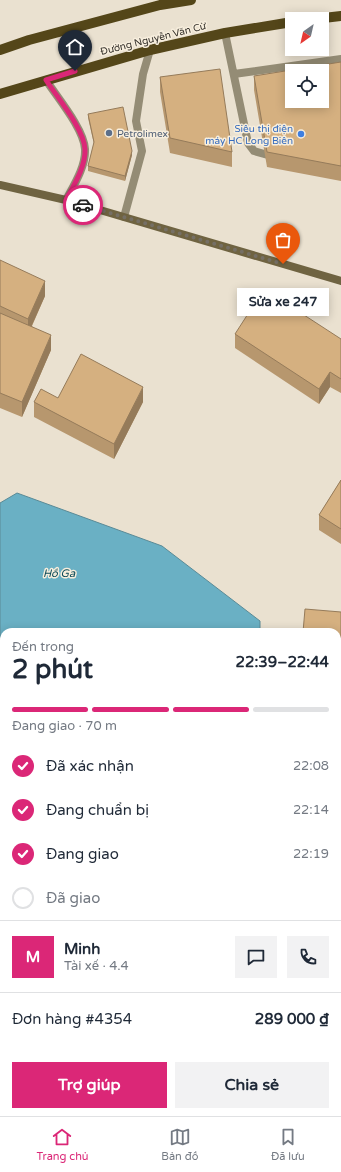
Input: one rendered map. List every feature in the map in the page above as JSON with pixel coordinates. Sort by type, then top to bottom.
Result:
[{"type":"main road","points":[[0,50],[29,40],[160,2],[191,0]]},
{"type":"main road","points":[[329,17],[341,16]]},
{"type":"main road","name":"Đường Nguyễn Văn Cừ","points":[[0,94],[150,50],[225,32],[285,23]]},
{"type":"main road","points":[[0,185],[66,200],[341,281]]},
{"type":"lane","points":[[225,32],[248,143],[254,151],[282,158]]},
{"type":"lane","points":[[124,218],[142,150],[136,122],[143,74],[150,50]]},
{"type":"lane","points":[[234,74],[341,58]]},
{"type":"lane","points":[[46,80],[76,124],[84,141],[85,150],[80,173],[66,200]]},
{"type":"water","name":"Hồ Ga","points":[[17,493],[162,546],[260,621],[260,628],[0,628],[0,503]]},
{"type":"building","name":"Siêu thị điện máy HC Long Biên","points":[[341,62],[341,166],[267,152],[254,76],[285,71],[285,108],[329,108],[329,64]]},
{"type":"building","points":[[220,69],[232,152],[170,138],[160,77]]},
{"type":"building","name":"Petrolimex","points":[[123,107],[132,151],[125,176],[88,166],[94,142],[88,114]]},
{"type":"building","points":[[0,260],[45,281],[28,319],[0,306]]},
{"type":"building","points":[[264,289],[341,339],[341,379],[330,372],[319,389],[235,334]]},
{"type":"building","points":[[0,313],[51,335],[22,402],[0,393]]},
{"type":"building","points":[[81,354],[143,387],[114,444],[34,402],[41,389],[58,398]]},
{"type":"building","points":[[341,480],[341,529],[319,515]]},
{"type":"building","points":[[305,609],[341,612],[341,628],[303,628]]},
{"type":"way so far","points":[[83,205],[283,264]]},
{"type":"place","name":"Petrolimex","points":[[109,133]]},
{"type":"place","name":"Siêu thị điện máy HC Long Biên","points":[[301,134]]},
{"type":"place","name":"Sửa xe 247","points":[[283,264]]},
{"type":"route","points":[[75,71],[46,80],[76,124],[84,141],[85,150],[80,173],[66,200],[83,205]]}]
